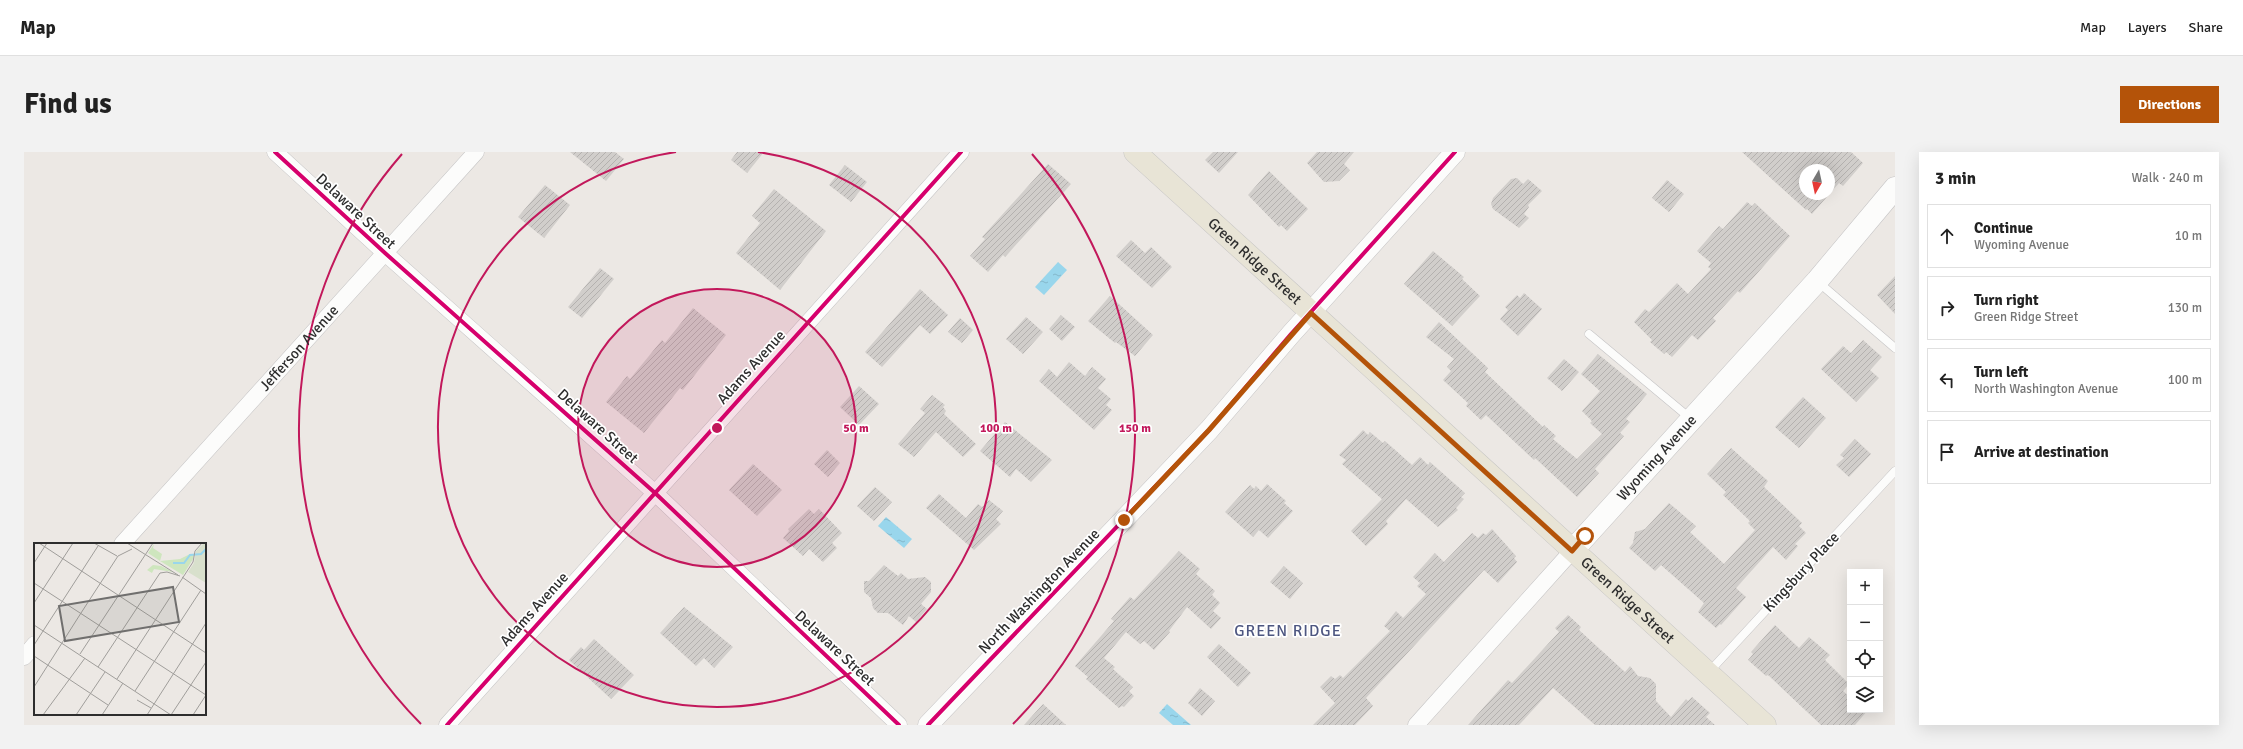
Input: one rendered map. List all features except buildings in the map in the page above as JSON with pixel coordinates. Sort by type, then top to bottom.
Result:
[{"type":"main road","name":"Green Ridge Street","points":[[1135,152],[1572,551],[1766,725]]},
{"type":"main road","name":"Wyoming Avenue","points":[[1572,551],[1817,281],[1895,188]]},
{"type":"street","name":"Delaware Street","points":[[275,152],[384,253],[654,492],[899,725]]},
{"type":"street","name":"Jefferson Avenue","points":[[123,543],[476,152]]},
{"type":"street","name":"Adams Avenue","points":[[447,725],[654,492],[961,152]]},
{"type":"street","name":"North Washington Avenue","points":[[928,725],[1209,430],[1455,152]]},
{"type":"street","name":"Wyoming Avenue","points":[[1416,725],[1572,551]]},
{"type":"street","points":[[24,657],[34,645]]},
{"type":"lane","points":[[1817,281],[1895,348]]},
{"type":"lane","points":[[1589,334],[1691,420]]},
{"type":"lane","name":"Kingsbury Place","points":[[1708,673],[1895,471]]},
{"type":"water","points":[[1058,262],[1067,270],[1044,295],[1035,287]]},
{"type":"water","points":[[886,517],[912,539],[904,548],[878,526]]},
{"type":"water","points":[[1167,704],[1191,725],[1173,725],[1159,713]]},
{"type":"cycle path","points":[[275,152],[385,253],[654,492],[899,725]]},
{"type":"cycle path","points":[[447,725],[961,152]]},
{"type":"cycle path","points":[[928,725],[1209,430],[1291,334],[1455,152]]},
{"type":"district","name":"GREEN RIDGE","points":[[1288,631]]},
{"type":"route","points":[[1124,520],[1209,430],[1291,334],[1311,313],[1572,551],[1585,536]]}]
